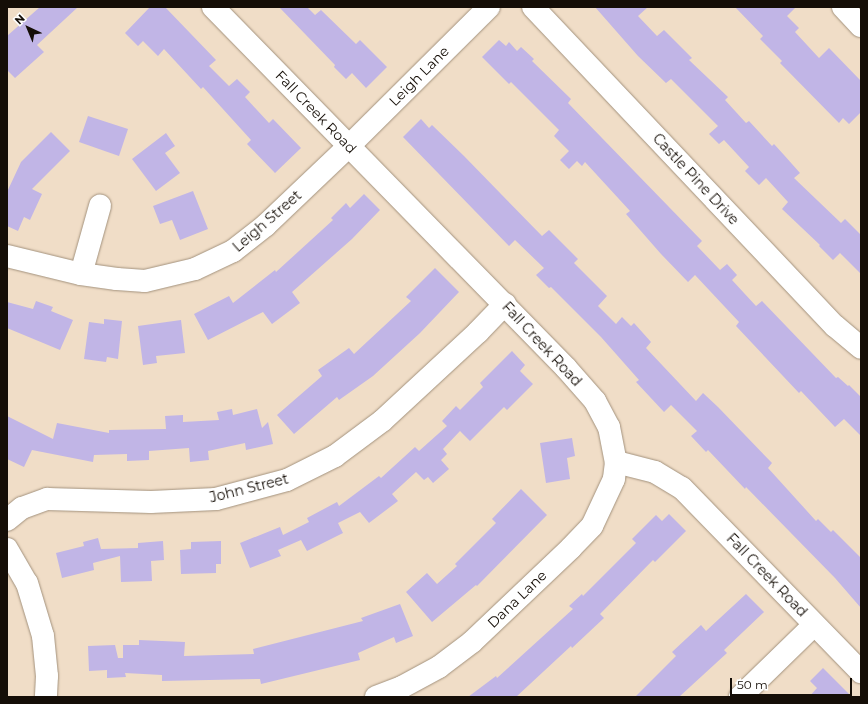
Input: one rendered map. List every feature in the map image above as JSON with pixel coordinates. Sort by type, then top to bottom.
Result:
[{"type":"street","name":"Fall Creek Road","points":[[213,7],[505,304],[595,401],[609,427],[616,462],[655,472],[682,488],[861,672]]},
{"type":"street","name":"Leigh Lane","points":[[349,146],[489,7]]},
{"type":"street","name":"Castle Pine Drive","points":[[533,7],[835,326],[861,348]]},
{"type":"street","points":[[843,7],[861,26]]},
{"type":"street","name":"Leigh Street","points":[[7,256],[81,274],[145,281],[195,269],[233,252],[266,225],[349,146]]},
{"type":"street","points":[[81,274],[100,206]]},
{"type":"street","name":"John Street","points":[[7,520],[22,508],[46,499],[151,502],[216,499],[287,480],[335,456],[382,421],[478,332],[505,304]]},
{"type":"street","name":"Dana Lane","points":[[376,697],[402,687],[439,667],[472,642],[571,548],[592,526],[614,479],[616,462]]},
{"type":"street","points":[[7,550],[27,583],[42,636],[47,676],[46,697]]},
{"type":"street","points":[[740,697],[814,625]]},
{"type":"building","points":[[40,7],[78,7],[37,45],[44,52],[15,78],[7,70],[7,36]]},
{"type":"building","points":[[150,7],[165,7],[216,60],[209,66],[229,86],[237,79],[250,92],[245,97],[269,123],[273,119],[301,148],[275,173],[247,144],[251,140],[203,87],[201,89],[164,49],[158,56],[143,41],[138,46],[125,33]]},
{"type":"building","points":[[279,7],[307,7],[315,15],[321,10],[356,44],[360,40],[387,67],[366,88],[352,73],[346,79],[334,67],[335,65]]},
{"type":"building","points":[[595,7],[648,7],[638,16],[657,36],[664,30],[692,58],[689,60],[728,97],[725,100],[746,123],[749,121],[772,146],[774,144],[800,173],[794,178],[841,223],[845,219],[861,235],[861,274],[840,253],[833,260],[819,246],[820,245],[782,209],[788,202],[766,178],[759,185],[745,171],[749,167],[724,140],[719,144],[709,134],[718,126],[671,79],[666,83],[638,56]]},
{"type":"building","points":[[735,7],[796,7],[787,16],[799,28],[795,32],[819,58],[829,48],[861,81],[861,112],[849,124],[843,118],[839,123],[780,63],[782,61],[760,39],[763,36]]},
{"type":"building","points":[[499,40],[506,46],[509,42],[517,51],[521,47],[534,59],[532,61],[571,99],[568,103],[702,241],[697,246],[720,270],[727,264],[737,275],[732,280],[756,306],[762,301],[836,378],[838,377],[848,386],[849,385],[861,397],[861,436],[844,419],[835,427],[801,391],[799,393],[736,326],[739,322],[695,275],[688,282],[661,254],[626,214],[630,211],[585,162],[582,166],[577,161],[569,169],[560,160],[569,151],[554,136],[559,130],[511,82],[509,84],[482,57]]},
{"type":"building","points":[[88,116],[128,129],[119,156],[79,142]]},
{"type":"building","points":[[421,119],[429,128],[432,125],[542,236],[549,230],[578,259],[574,263],[607,296],[598,306],[616,324],[622,317],[631,326],[634,323],[651,342],[646,348],[696,401],[703,393],[718,407],[772,463],[768,468],[816,521],[818,519],[831,532],[833,530],[861,558],[861,608],[835,578],[746,487],[745,489],[708,450],[706,452],[691,436],[697,431],[671,405],[664,412],[636,382],[639,380],[601,337],[551,287],[549,288],[536,275],[544,268],[515,240],[509,246],[403,137]]},
{"type":"building","points":[[51,132],[70,151],[32,189],[42,194],[30,220],[24,217],[18,231],[7,226],[7,192],[21,162]]},
{"type":"building","points":[[166,133],[175,146],[165,153],[180,173],[156,191],[132,159]]},
{"type":"building","points":[[193,191],[208,229],[180,240],[172,220],[160,224],[153,206]]},
{"type":"building","points":[[364,194],[380,210],[352,239],[292,292],[300,303],[272,324],[263,312],[208,340],[194,314],[229,296],[233,303],[275,270],[276,272],[333,220],[331,218],[346,203],[350,208]]},
{"type":"building","points":[[435,268],[459,292],[420,333],[373,376],[339,400],[337,397],[294,434],[277,415],[322,376],[318,370],[349,348],[354,354],[411,301],[406,297]]},
{"type":"building","points":[[36,301],[53,307],[51,311],[73,320],[60,350],[7,328],[7,302],[33,309]]},
{"type":"building","points":[[104,319],[122,321],[118,359],[107,357],[106,362],[84,359],[89,322],[104,324]]},
{"type":"building","points":[[181,320],[185,353],[156,356],[157,363],[143,365],[138,326]]},
{"type":"building","points":[[512,351],[525,365],[520,371],[533,384],[507,410],[504,407],[470,441],[460,431],[443,449],[447,454],[441,460],[449,469],[433,483],[428,477],[424,480],[416,472],[392,494],[398,501],[369,523],[360,512],[338,523],[343,533],[307,551],[301,540],[278,550],[281,556],[250,568],[240,543],[280,527],[283,535],[309,522],[307,518],[337,502],[339,506],[379,476],[381,478],[415,447],[419,451],[447,426],[442,421],[456,406],[460,410],[483,387],[480,383]]},
{"type":"building","points":[[232,409],[233,415],[257,409],[262,428],[268,422],[273,444],[246,450],[245,443],[208,451],[209,460],[190,462],[189,448],[149,451],[149,460],[127,461],[127,454],[94,455],[93,462],[32,450],[24,467],[7,459],[7,416],[53,439],[57,423],[109,433],[109,430],[166,429],[165,416],[183,415],[183,422],[219,420],[217,412]]},
{"type":"building","points":[[572,438],[575,456],[567,458],[570,479],[546,483],[540,443]]},
{"type":"building","points":[[521,489],[547,515],[477,586],[476,585],[432,622],[406,592],[427,573],[437,584],[457,566],[455,564],[496,523],[492,519]]},
{"type":"building","points":[[669,514],[686,531],[655,562],[653,560],[600,614],[604,618],[572,648],[571,646],[516,697],[468,697],[496,676],[497,678],[573,609],[569,606],[582,594],[583,596],[636,543],[632,539],[656,515],[662,521]]},
{"type":"building","points":[[98,538],[101,549],[138,548],[138,543],[163,541],[164,560],[151,561],[152,581],[121,582],[120,556],[93,563],[94,570],[62,578],[56,553],[84,546],[83,542]]},
{"type":"building","points":[[221,541],[221,564],[216,564],[216,573],[181,574],[180,550],[191,549],[191,542]]},
{"type":"building","points":[[746,594],[764,612],[724,650],[727,653],[679,697],[635,697],[676,656],[672,652],[701,625],[706,631]]},
{"type":"building","points":[[400,604],[413,636],[396,643],[394,637],[358,653],[360,660],[261,684],[260,679],[162,681],[162,675],[125,673],[126,677],[107,678],[107,670],[89,671],[88,646],[115,645],[118,658],[123,658],[123,645],[139,645],[139,640],[185,642],[184,656],[254,654],[253,649],[363,621],[361,618]]},
{"type":"building","points":[[823,668],[852,697],[809,697],[817,688],[810,681]]}]
